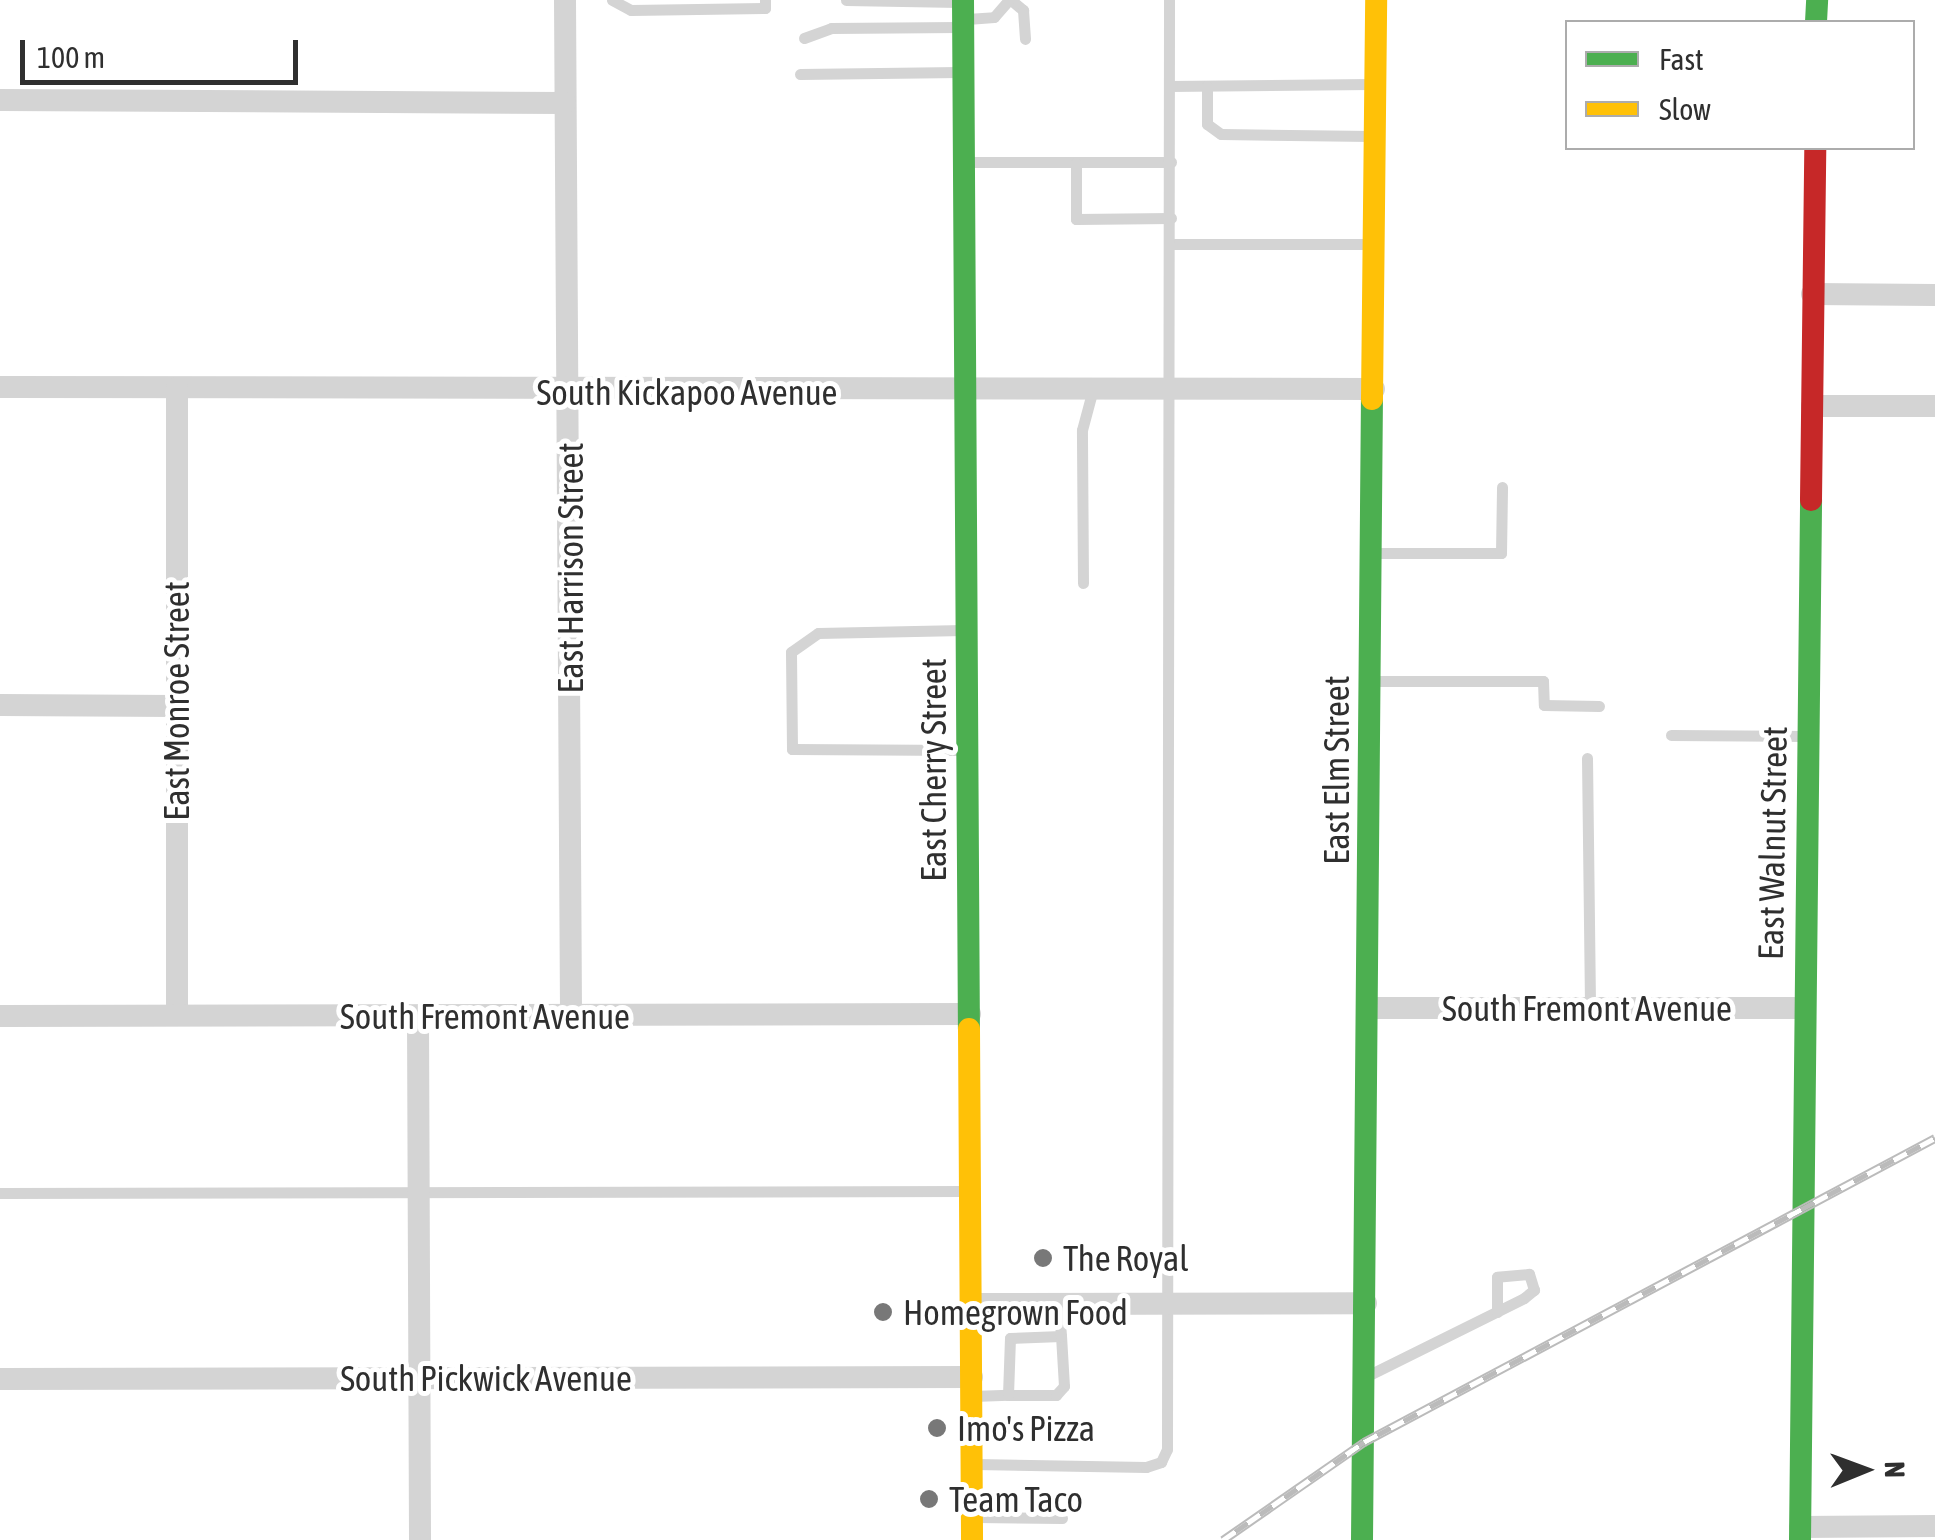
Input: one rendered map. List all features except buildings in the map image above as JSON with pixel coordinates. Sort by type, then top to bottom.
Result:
[{"type":"street","name":"East Harrison Street","points":[[565,0],[571,1016]]},
{"type":"street","name":"East Elm Street","points":[[1362,1540],[1376,0]]},
{"type":"street","name":"East Cherry Street","points":[[963,12],[972,1528]]},
{"type":"street","points":[[0,100],[566,102]]},
{"type":"street","name":"East Walnut Street","points":[[1800,1534],[1814,150]]},
{"type":"street","points":[[1812,294],[1935,295]]},
{"type":"street","name":"South Kickapoo Avenue","points":[[0,387],[570,392],[1374,390]]},
{"type":"street","name":"East Monroe Street","points":[[177,388],[177,1014]]},
{"type":"street","points":[[1812,406],[1935,406]]},
{"type":"street","points":[[0,705],[175,706]]},
{"type":"street","name":"South Fremont Avenue","points":[[1369,1008],[1806,1008]]},
{"type":"street","name":"South Fremont Avenue","points":[[0,1016],[970,1014]]},
{"type":"street","points":[[418,1018],[420,1540]]},
{"type":"street","points":[[972,1304],[1366,1302]]},
{"type":"street","name":"South Pickwick Avenue","points":[[0,1379],[420,1378],[972,1386]]},
{"type":"street","points":[[1800,1534],[1935,1526]]},
{"type":"lane","points":[[612,0],[631,10],[765,8],[765,0]]},
{"type":"lane","points":[[846,0],[994,17],[1010,0],[1023,10],[1026,39]]},
{"type":"lane","points":[[972,1464],[1127,1468],[1161,1462],[1168,1303],[1169,0]]},
{"type":"lane","points":[[804,38],[831,28],[963,12]]},
{"type":"lane","points":[[800,74],[964,72]]},
{"type":"lane","points":[[1169,86],[1376,84]]},
{"type":"lane","points":[[1207,86],[1207,124],[1221,134],[1375,136]]},
{"type":"lane","points":[[965,162],[1170,162]]},
{"type":"lane","points":[[1076,163],[1076,219],[1171,218]]},
{"type":"lane","points":[[1171,244],[1375,244]]},
{"type":"lane","points":[[1083,583],[1082,430],[1094,389]]},
{"type":"lane","points":[[1372,553],[1501,553],[1502,487]]},
{"type":"lane","points":[[968,630],[818,633],[791,652],[792,750],[968,750]]},
{"type":"lane","points":[[1372,681],[1543,681],[1544,705],[1599,706]]},
{"type":"lane","points":[[1670,735],[1808,736]]},
{"type":"lane","points":[[1587,758],[1590,1008]]},
{"type":"lane","points":[[0,1193],[971,1191]]},
{"type":"lane","points":[[972,1386],[1008,1395],[1056,1396],[1064,1386],[1059,1304]]},
{"type":"lane","points":[[1365,1377],[1497,1312]]},
{"type":"lane","points":[[1008,1395],[1010,1338],[1061,1336]]},
{"type":"lane","points":[[972,1528],[1062,1518]]},
{"type":"railway","points":[[1223,1540],[1364,1442],[1935,1138]]},
{"type":"traffic: fast","points":[[963,0],[969,1029]]},
{"type":"traffic: fast","points":[[1816,20],[1817,0]]},
{"type":"traffic: fast","points":[[1362,1540],[1372,399]]},
{"type":"traffic: fast","points":[[1800,1540],[1811,500]]},
{"type":"traffic: slow","points":[[1372,399],[1376,0]]},
{"type":"traffic: slow","points":[[969,1029],[972,1540]]},
{"type":"traffic: jam","points":[[1811,500],[1815,150]]},
{"type":"place","name":"The Royal","points":[[1043,1258]]},
{"type":"place","name":"Homegrown Food","points":[[883,1312]]},
{"type":"place","name":"Imo's Pizza","points":[[937,1428]]},
{"type":"place","name":"Team Taco","points":[[929,1499]]}]
